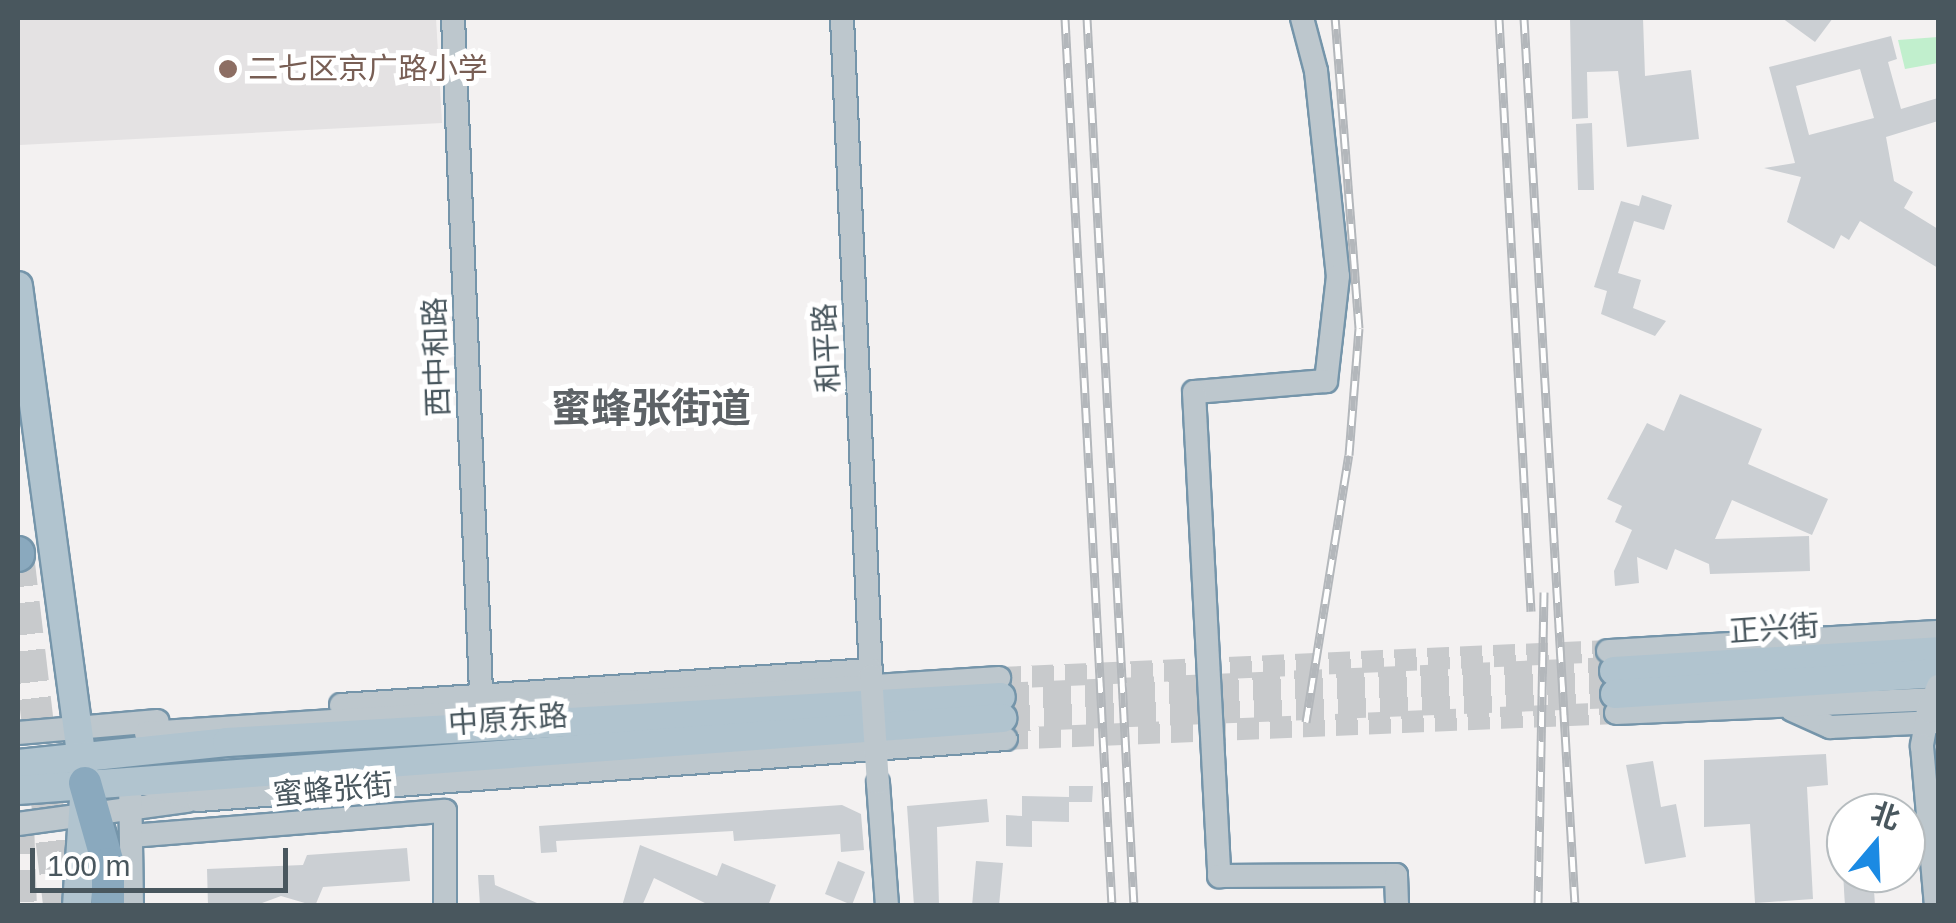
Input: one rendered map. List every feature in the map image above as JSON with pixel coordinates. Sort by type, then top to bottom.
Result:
[{"type":"highway","points":[[86,792],[108,864],[108,906]]},
{"type":"main road","points":[[18,286],[86,792],[77,906]]},
{"type":"main road","name":"正兴街","points":[[1613,682],[1938,651]]},
{"type":"main road","name":"正兴街","points":[[1613,682],[1938,674]]},
{"type":"main road","name":"中原东路","points":[[18,790],[86,792],[140,746],[1002,708]]},
{"type":"main road","name":"中原东路","points":[[18,764],[86,792]]},
{"type":"street","name":"西中和路","points":[[453,18],[481,694]]},
{"type":"street","name":"和平路","points":[[842,18],[871,673],[887,906]]},
{"type":"street","points":[[1302,18],[1316,71],[1338,276],[1326,381],[1194,392],[1220,876],[1396,875],[1397,906]]},
{"type":"street","points":[[1613,682],[1938,632]]},
{"type":"street","points":[[140,746],[481,694],[871,673]]},
{"type":"street","points":[[1613,682],[1784,707],[1830,727],[1932,714]]},
{"type":"street","points":[[1936,906],[1932,714],[1938,686]]},
{"type":"street","points":[[18,733],[78,728],[140,746],[1002,708]]},
{"type":"street","points":[[18,824],[86,792],[131,809],[1002,708]]},
{"type":"street","points":[[140,746],[198,800]]},
{"type":"street","points":[[132,906],[131,809],[140,746]]},
{"type":"street","name":"蜜蜂张街","points":[[131,836],[444,811],[445,906]]},
{"type":"shaded area","name":"二七区京广路小学","points":[[18,18],[436,18],[442,123],[20,145]]},
{"type":"green space","points":[[1938,37],[1938,63],[1905,69],[1898,40]]},
{"type":"building","points":[[1570,18],[1643,18],[1645,76],[1691,70],[1699,139],[1627,147],[1618,71],[1587,72],[1588,118],[1572,119]]},
{"type":"building","points":[[1782,18],[1833,18],[1815,42]]},
{"type":"building","points":[[1891,36],[1897,59],[1888,62],[1901,109],[1938,98],[1938,121],[1886,137],[1894,181],[1913,192],[1904,208],[1938,229],[1938,268],[1860,221],[1849,240],[1841,235],[1834,249],[1787,222],[1801,177],[1764,168],[1795,163],[1769,67]],"holes":[[[1860,69],[1874,118],[1809,135],[1796,86]]]},
{"type":"building","points":[[1592,123],[1594,190],[1578,190],[1576,124]]},
{"type":"building","points":[[1642,195],[1672,205],[1664,230],[1634,221],[1618,273],[1641,280],[1633,308],[1666,321],[1655,336],[1601,314],[1607,291],[1594,287],[1621,201],[1639,206]]},
{"type":"building","points":[[1680,394],[1762,429],[1748,464],[1828,499],[1812,535],[1732,500],[1715,539],[1809,536],[1810,571],[1710,574],[1709,564],[1675,549],[1667,570],[1637,557],[1639,583],[1615,586],[1614,571],[1632,530],[1615,522],[1622,506],[1607,499],[1647,423],[1664,431]]},
{"type":"building","points":[[1826,754],[1828,785],[1807,787],[1813,899],[1755,903],[1750,824],[1704,827],[1704,760]]},
{"type":"building","points":[[1653,761],[1661,807],[1676,804],[1686,857],[1645,864],[1626,765]]},
{"type":"building","points":[[1069,786],[1093,786],[1092,802],[1069,802],[1069,822],[1032,821],[1032,847],[1006,846],[1006,815],[1022,816],[1022,796],[1069,797]]},
{"type":"building","points":[[987,799],[989,822],[937,827],[939,906],[914,906],[907,806]]},
{"type":"building","points":[[842,805],[861,814],[864,850],[841,852],[840,834],[734,841],[733,831],[556,841],[557,852],[541,853],[539,826]]},
{"type":"building","points":[[640,845],[717,876],[722,863],[776,885],[768,906],[711,906],[654,878],[642,906],[622,906]]},
{"type":"building","points":[[407,848],[410,881],[323,887],[315,906],[281,896],[254,906],[208,906],[207,869],[303,865],[307,855]]},
{"type":"building","points":[[838,861],[865,872],[852,905],[825,894]]},
{"type":"building","points":[[976,861],[1003,863],[999,906],[972,906]]},
{"type":"building","points":[[478,875],[494,875],[495,885],[544,906],[480,906]]},
{"type":"building","points":[[1844,893],[1874,893],[1875,906],[1845,906]]},
{"type":"tunnel","points":[[18,555],[59,906]]},
{"type":"tunnel","points":[[999,678],[1608,651]]},
{"type":"tunnel","points":[[1001,697],[1614,671]]},
{"type":"tunnel","points":[[1002,718],[1615,694]]},
{"type":"tunnel","points":[[1006,739],[1616,713]]},
{"type":"tunnel","points":[[18,822],[21,906]]},
{"type":"railway","points":[[1065,18],[1112,906]]},
{"type":"railway","points":[[1087,18],[1134,906]]},
{"type":"railway","points":[[1306,722],[1349,455],[1359,328],[1335,18]]},
{"type":"railway","points":[[1499,18],[1531,611]]},
{"type":"railway","points":[[1524,18],[1575,906]]},
{"type":"railway","points":[[1538,906],[1544,592]]},
{"type":"place","name":"二七区京广路小学","points":[[228,69]]},
{"type":"district","name":"蜜蜂张街道","points":[[651,408]]}]
